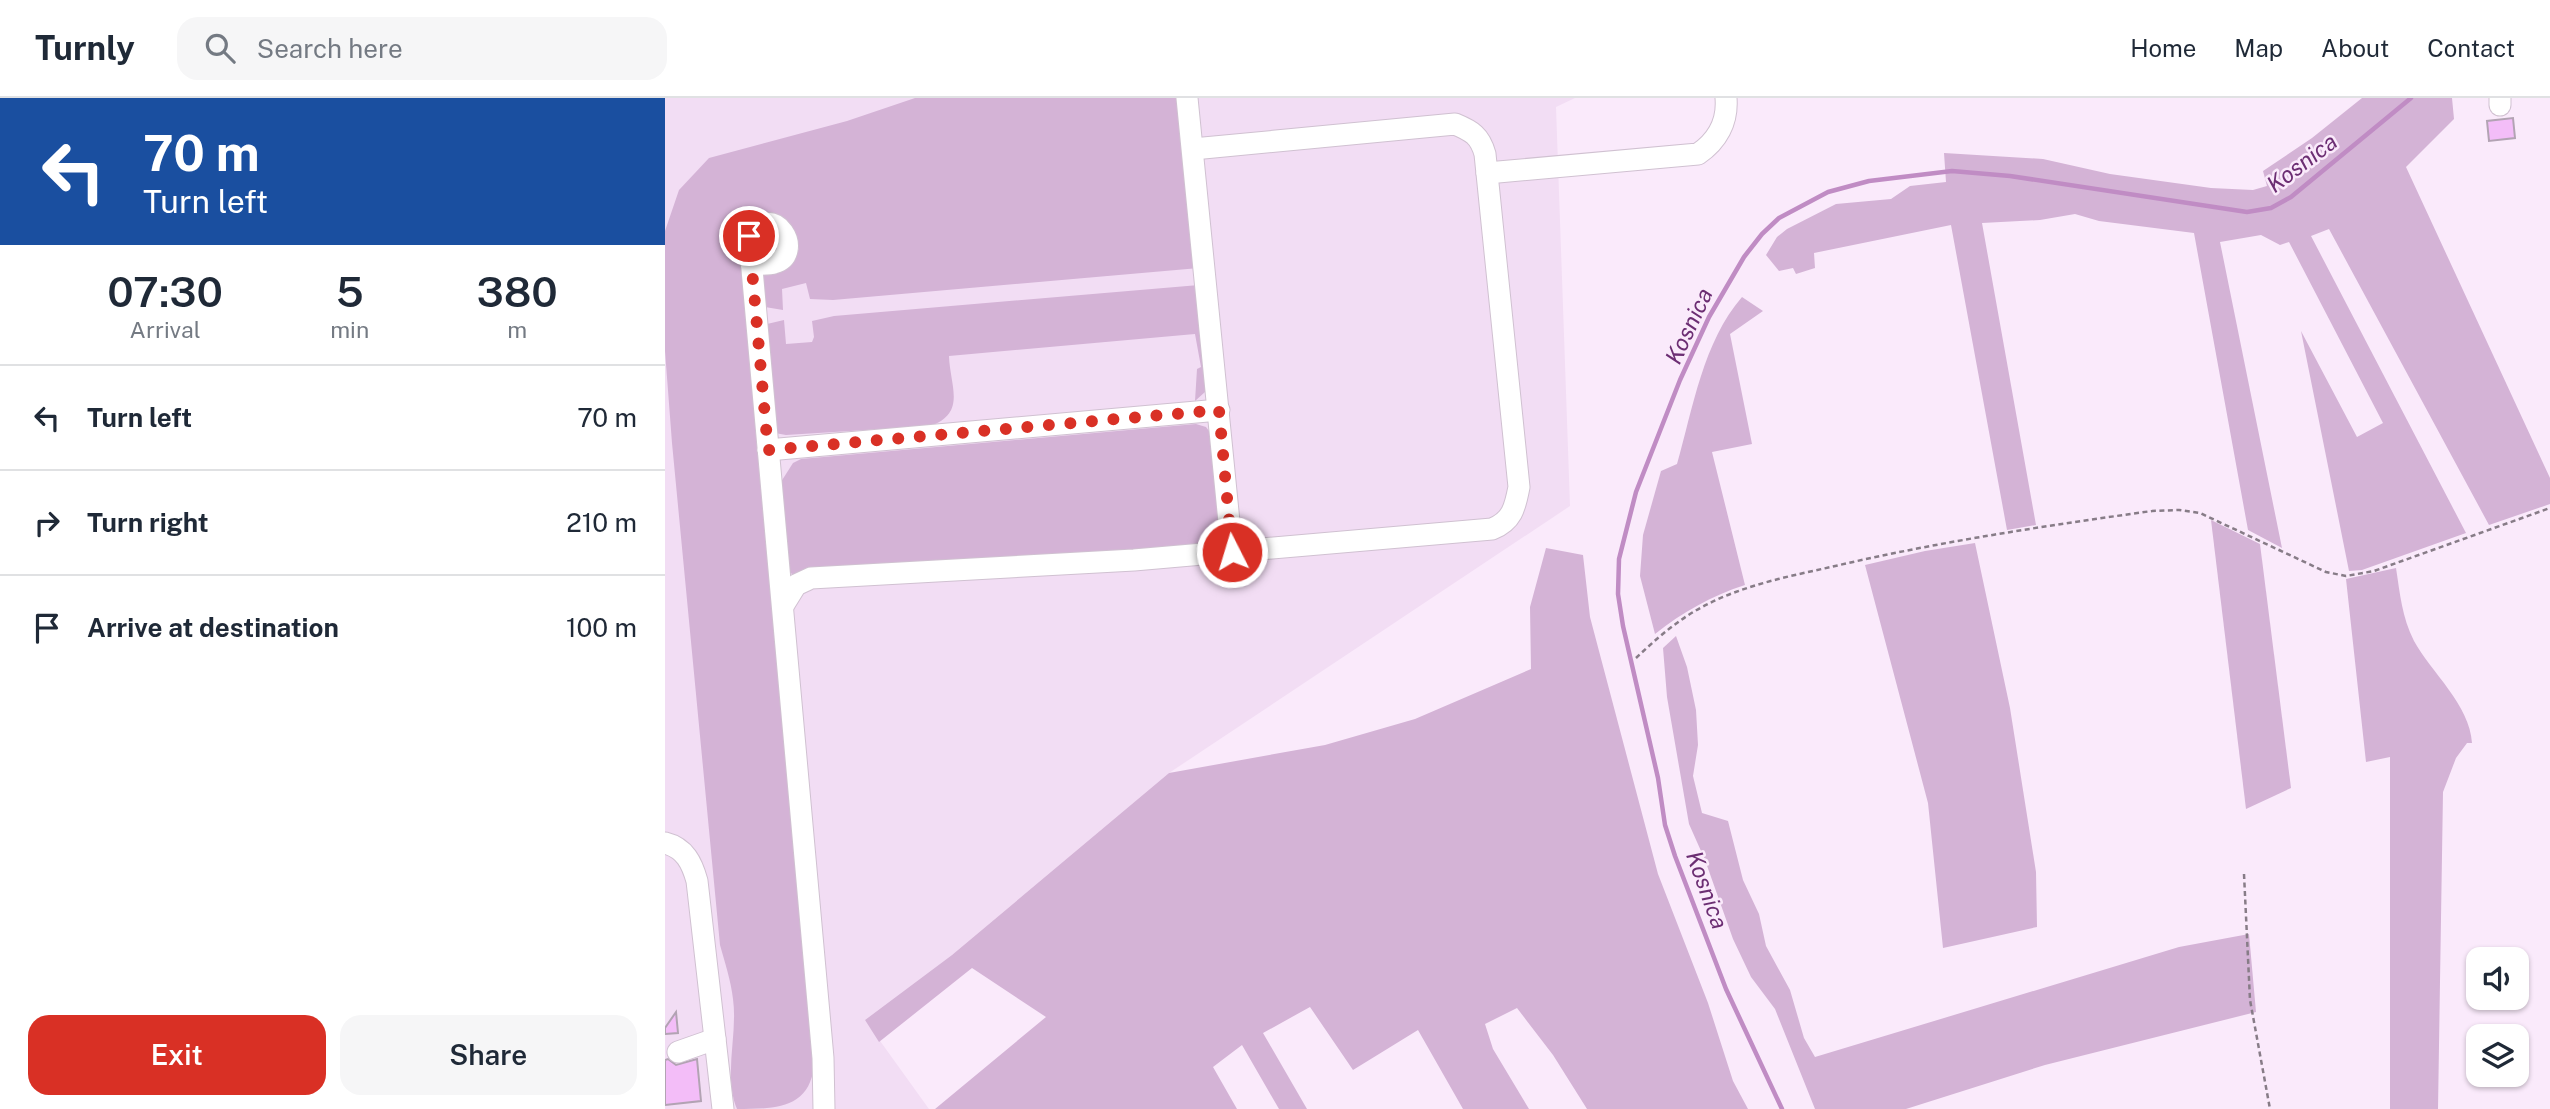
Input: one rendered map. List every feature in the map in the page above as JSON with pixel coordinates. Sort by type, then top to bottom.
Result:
[{"type":"lane","points":[[1187,98],[1232,552]]},
{"type":"lane","points":[[1487,173],[1698,154],[1712,144],[1721,130],[1727,107],[1726,98]]},
{"type":"lane","points":[[783,606],[796,585],[811,578],[1134,560],[1492,529],[1504,524],[1511,516],[1519,487],[1487,173],[1481,140],[1468,129],[1455,124],[1193,149]]},
{"type":"lane","points":[[751,264],[823,1058],[816,1108]]},
{"type":"lane","points":[[768,450],[1219,410]]},
{"type":"lane","points":[[665,843],[682,850],[697,881],[715,1039],[716,1105]]},
{"type":"lane","points":[[672,1052],[715,1039]]},
{"type":"path","points":[[1636,658],[1659,636],[1684,618],[1723,597],[1817,570],[1975,538],[2152,511],[2179,510],[2200,513],[2326,572],[2346,576],[2395,564],[2550,508]]},
{"type":"path","points":[[2244,874],[2250,1000],[2270,1109]]},
{"type":"shaded area","points":[[665,98],[1575,98],[1556,107],[1570,506],[1169,773],[952,955],[865,1020],[929,1109],[665,1109]]},
{"type":"shaded area","points":[[915,98],[1183,98],[1199,268],[833,300],[810,299],[806,283],[782,289],[783,310],[765,307],[762,276],[789,264],[799,249],[795,237],[788,226],[778,218],[765,215],[749,220],[741,233],[756,436],[814,1066],[811,1080],[797,1099],[777,1107],[737,1109],[731,1083],[733,999],[720,945],[672,443],[665,351],[665,231],[679,190],[709,158],[847,121]]},
{"type":"shaded area","points":[[2362,98],[2452,98],[2454,119],[2406,167],[2550,478],[2550,504],[2489,525],[2329,229],[2311,236],[2466,533],[2362,570],[2349,571],[2301,331],[2357,437],[2383,423],[2289,242],[2280,245],[2261,235],[2220,242],[2282,548],[2248,530],[2194,233],[2099,221],[2075,214],[2040,220],[1982,223],[2036,525],[2007,530],[1951,225],[1814,253],[1815,268],[1796,274],[1793,268],[1779,271],[1766,255],[1777,237],[1787,229],[1836,204],[1891,199],[1910,186],[1946,182],[1944,153],[2043,159],[2110,174],[2211,188],[2253,190],[2267,186],[2263,171],[2312,138]]},
{"type":"shaded area","points":[[1199,285],[1207,379],[1205,392],[1195,401],[1197,369],[1201,367],[1195,334],[949,356],[953,406],[949,414],[930,426],[786,435],[775,433],[767,324],[784,320],[786,344],[812,342],[812,321],[834,316]]},
{"type":"shaded area","points":[[1742,297],[1763,311],[1730,334],[1752,444],[1712,452],[1745,585],[1698,605],[1655,634],[1640,576],[1643,535],[1661,471],[1677,464],[1694,398],[1709,355],[1718,334]]},
{"type":"shaded area","points":[[1196,424],[1209,431],[1222,528],[1216,539],[1204,546],[796,575],[786,572],[779,485],[793,463],[801,459]]},
{"type":"shaded area","points":[[2211,520],[2260,544],[2291,788],[2246,809]]},
{"type":"shaded area","points":[[1975,543],[2010,708],[2036,872],[2037,927],[1943,948],[1928,803],[1865,565]]},
{"type":"shaded area","points":[[1546,548],[1583,555],[1590,617],[1658,874],[1708,1003],[1733,1081],[1748,1109],[1587,1109],[1553,1055],[1517,1008],[1485,1024],[1493,1049],[1529,1109],[1463,1109],[1418,1030],[1353,1070],[1310,1007],[1263,1033],[1307,1109],[1279,1109],[1242,1045],[1213,1067],[1237,1109],[935,1109],[1046,1017],[972,968],[879,1042],[865,1020],[952,955],[1169,773],[1325,745],[1415,719],[1531,669],[1530,607]]},
{"type":"shaded area","points":[[2396,568],[2410,632],[2421,653],[2457,702],[2470,729],[2472,743],[2467,743],[2456,758],[2443,792],[2438,1109],[2390,1109],[2390,757],[2366,762],[2346,579]]},
{"type":"shaded area","points":[[1676,636],[1687,667],[1696,710],[1698,745],[1693,776],[1702,813],[1728,821],[1743,880],[1759,914],[1766,946],[1790,990],[1804,1038],[1815,1057],[2179,947],[2249,934],[2256,1012],[2045,1065],[1906,1109],[1815,1109],[1775,1009],[1751,977],[1733,939],[1689,824],[1667,697],[1663,648]]},
{"type":"building","points":[[2513,118],[2515,138],[2489,141],[2487,121]]},
{"type":"building","points":[[676,1012],[678,1033],[665,1034],[665,1028]]},
{"type":"building","points":[[668,1059],[676,1065],[697,1059],[701,1101],[665,1105],[665,1060]]},
{"type":"waterway","name":"Kosnica","points":[[1782,1109],[1726,989],[1665,825],[1658,778],[1618,594],[1619,559],[1636,492],[1680,380],[1709,317],[1744,257],[1779,218],[1828,192],[1869,181],[1952,171],[2010,176],[2247,212],[2271,208],[2291,197],[2411,98]]},
{"type":"route","points":[[749,236],[768,450],[1219,410],[1232,552]]}]
